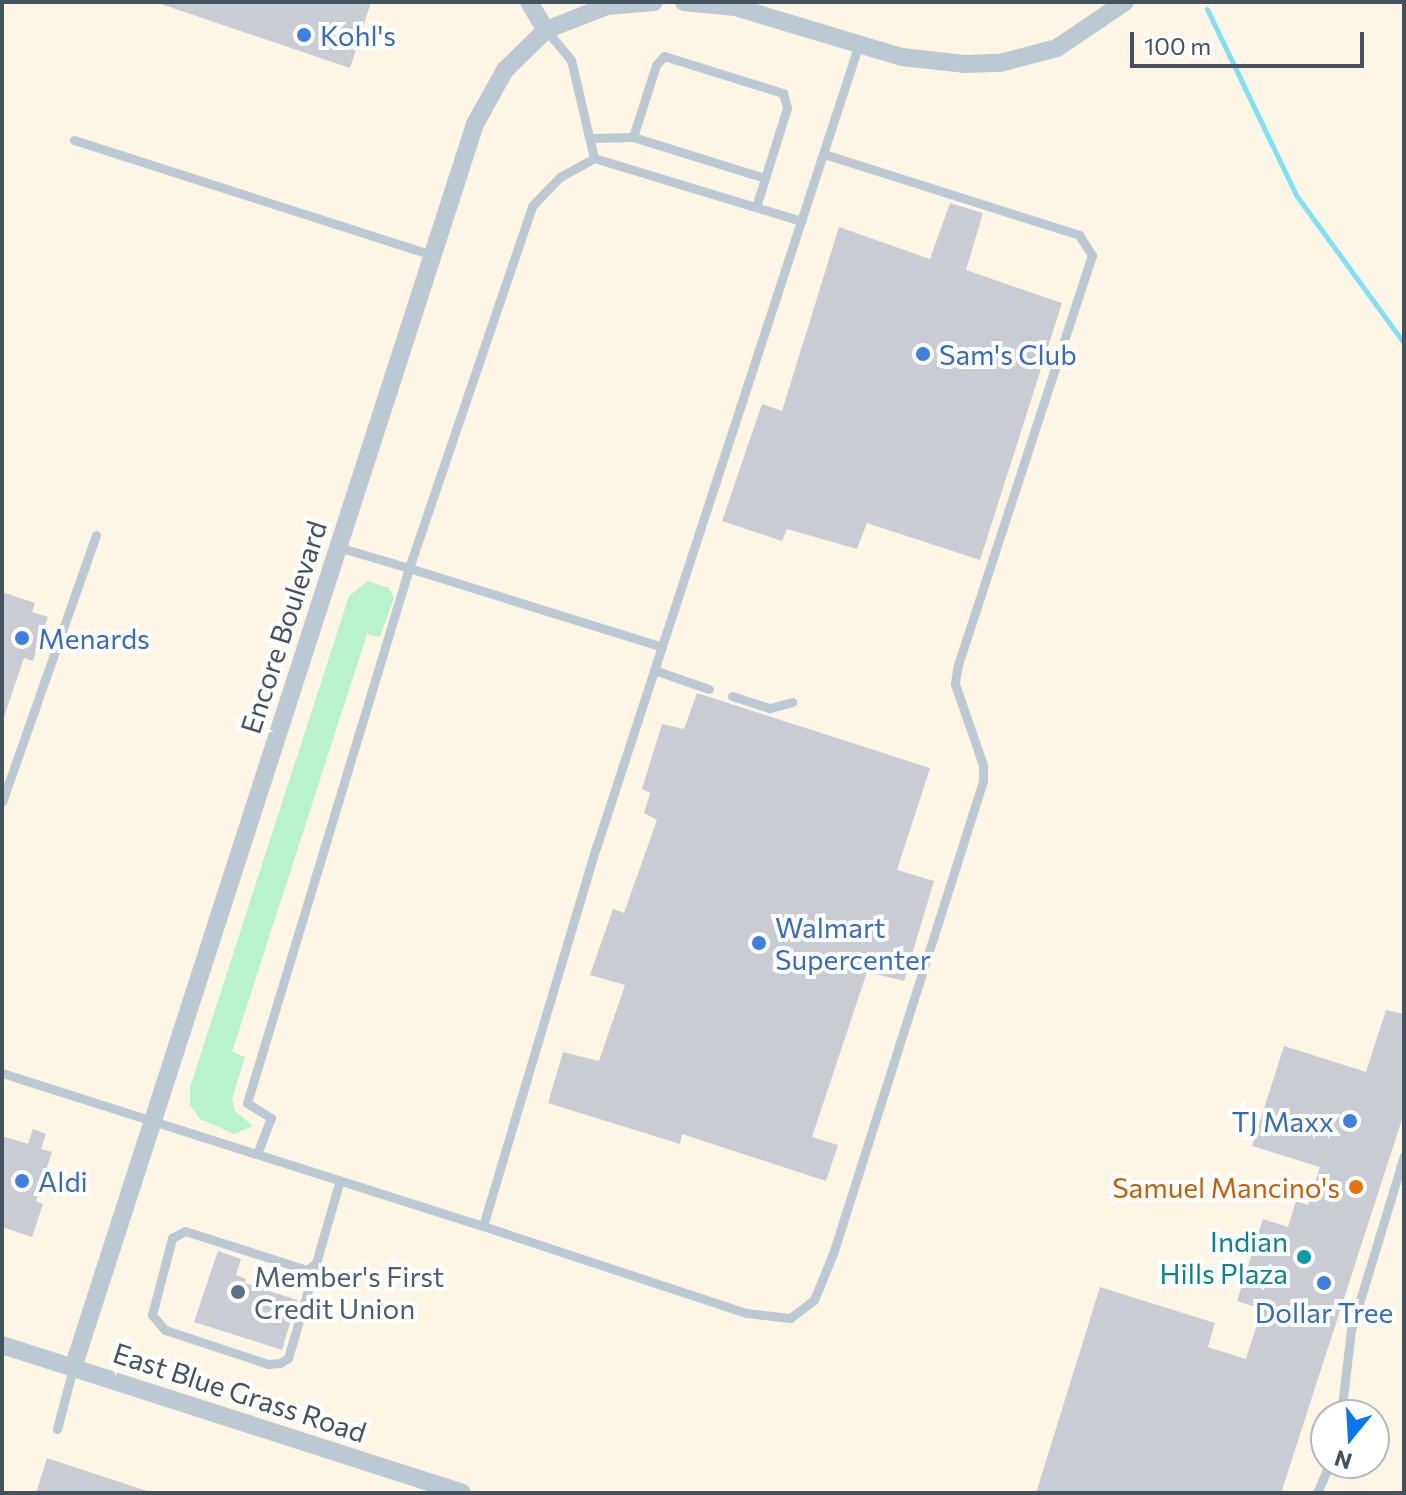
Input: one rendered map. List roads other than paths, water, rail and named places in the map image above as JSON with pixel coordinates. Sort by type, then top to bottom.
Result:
[{"type":"street","points":[[529,2],[546,30]]},
{"type":"street","name":"Encore Boulevard","points":[[73,1368],[475,124],[505,70],[546,30],[607,6],[654,2]]},
{"type":"street","points":[[684,2],[735,7],[934,63],[1000,63],[1057,48],[1125,2]]},
{"type":"street","name":"East Blue Grass Road","points":[[2,1345],[432,1488],[462,1493]]},
{"type":"lane","points":[[546,30],[571,60],[594,158]]},
{"type":"lane","points":[[483,1226],[654,670],[859,44]]},
{"type":"lane","points":[[633,137],[658,59],[670,56],[783,93],[787,108],[756,207]]},
{"type":"lane","points":[[591,138],[633,137],[765,178]]},
{"type":"lane","points":[[74,140],[433,255]]},
{"type":"lane","points":[[2,1073],[746,1313],[790,1318],[814,1300],[969,826],[983,765],[955,684],[958,664],[1092,255],[1079,235],[824,154]]},
{"type":"lane","points":[[257,1154],[271,1118],[247,1103],[409,568],[532,206],[560,177],[594,158],[802,221]]},
{"type":"lane","points":[[2,802],[96,535]]},
{"type":"lane","points":[[338,547],[662,647]]},
{"type":"lane","points":[[654,670],[709,689]]},
{"type":"lane","points":[[732,696],[770,708],[792,702]]},
{"type":"lane","points":[[1343,1399],[1351,1330],[1404,1156]]},
{"type":"lane","points":[[316,1263],[307,1270],[185,1231],[172,1238],[153,1305],[157,1325],[268,1364],[280,1363],[288,1358],[316,1263],[340,1180]]},
{"type":"lane","points":[[57,1429],[73,1368]]},
{"type":"waterway","points":[[1207,9],[1296,195],[1404,343]]},
{"type":"place","name":"Kohl's","points":[[304,35]]},
{"type":"place","name":"Sam's Club","points":[[923,354]]},
{"type":"place","name":"Menards","points":[[22,638]]},
{"type":"place","name":"Walmart Supercenter","points":[[759,943]]},
{"type":"place","name":"TJ Maxx","points":[[1350,1121]]},
{"type":"place","name":"Aldi","points":[[22,1181]]},
{"type":"place","name":"Samuel Mancino's","points":[[1356,1187]]},
{"type":"place","name":"Indian Hills Plaza","points":[[1304,1257]]},
{"type":"place","name":"Dollar Tree","points":[[1324,1283]]},
{"type":"place","name":"Member's First Credit Union","points":[[238,1292]]}]
